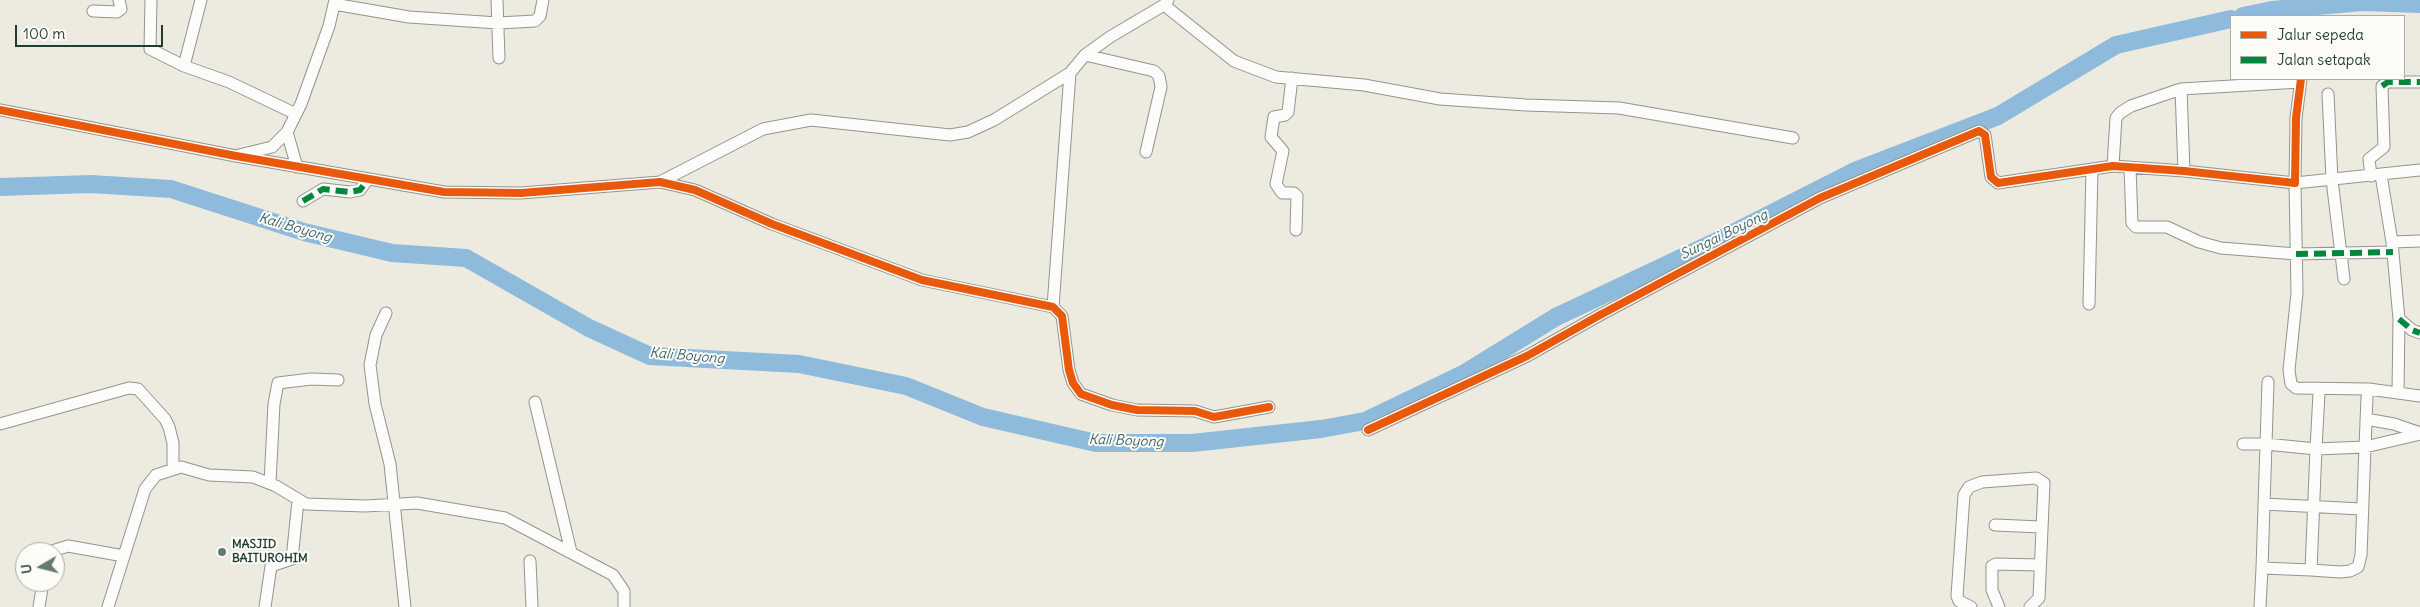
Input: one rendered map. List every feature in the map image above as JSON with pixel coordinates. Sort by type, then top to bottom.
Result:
[{"type":"street","points":[[93,11],[120,11],[119,0]]},
{"type":"street","points":[[151,0],[150,49],[184,66],[229,82],[296,114]]},
{"type":"street","points":[[184,66],[202,0]]},
{"type":"street","points":[[497,0],[499,58]]},
{"type":"street","points":[[236,156],[272,147],[287,132],[296,114],[329,26],[334,2],[409,17],[498,23],[535,21],[540,16],[543,0]]},
{"type":"street","points":[[660,182],[763,129],[811,120],[950,134],[968,132],[994,120],[1070,72],[1085,55],[1166,2],[1234,61],[1276,76],[1364,84],[1440,99],[1526,106],[1619,108],[1793,138]]},
{"type":"street","points":[[1085,55],[1154,71],[1159,76],[1160,87],[1146,152]]},
{"type":"street","points":[[1053,307],[1070,72]]},
{"type":"street","points":[[1292,78],[1288,112],[1285,115],[1274,117],[1271,137],[1283,151],[1276,184],[1282,193],[1294,193],[1297,196],[1296,230]]},
{"type":"street","points":[[2113,166],[2116,118],[2120,113],[2144,100],[2181,89],[2301,80],[2296,118],[2296,317],[2289,370],[2291,384],[2296,388],[2369,389],[2420,396]]},
{"type":"street","points":[[2398,393],[2399,319],[2392,247],[2376,175],[2370,159],[2382,150],[2385,142],[2382,86],[2388,82],[2420,82]]},
{"type":"street","points":[[2181,89],[2184,171]]},
{"type":"street","points":[[2328,94],[2332,180],[2344,279]]},
{"type":"street","points":[[0,110],[236,156],[454,192],[520,192],[660,182],[695,190],[772,224],[922,280],[1053,307],[1062,316],[1069,370],[1073,383],[1081,394],[1112,405],[1138,410],[1195,411],[1214,417],[1269,406]]},
{"type":"street","points":[[1368,430],[1528,356],[1600,315],[1820,198],[1979,131],[1985,135],[1991,177],[1998,183],[2113,166],[2184,171],[2296,183],[2420,170]]},
{"type":"street","points":[[287,132],[297,167]]},
{"type":"street","points":[[2130,168],[2132,223],[2136,227],[2167,227],[2199,242],[2221,248],[2296,254],[2340,254],[2420,241]]},
{"type":"street","points":[[2089,304],[2092,170]]},
{"type":"street","points":[[303,201],[323,189],[350,192],[360,190],[368,179]]},
{"type":"street","points":[[386,313],[376,335],[370,365],[375,404],[390,464],[406,607]]},
{"type":"street","points":[[2399,319],[2412,330],[2420,333]]},
{"type":"street","points":[[270,483],[274,404],[278,383],[311,379],[338,380]]},
{"type":"street","points":[[2260,607],[2268,382]]},
{"type":"street","points":[[0,424],[129,388],[138,389],[165,419],[169,427],[173,443],[173,469]]},
{"type":"street","points":[[2311,570],[2319,393]]},
{"type":"street","points":[[2262,568],[2340,572],[2350,571],[2358,567],[2361,556],[2361,509],[2367,396]]},
{"type":"street","points":[[535,402],[571,552]]},
{"type":"street","points":[[2366,418],[2394,424],[2420,434]]},
{"type":"street","points":[[2242,444],[2266,444],[2316,449],[2365,447],[2420,434]]},
{"type":"street","points":[[108,607],[145,489],[156,475],[181,467],[208,474],[253,478],[270,483],[298,501],[324,506],[417,503],[504,518],[614,575],[624,591],[624,607]]},
{"type":"street","points":[[1971,607],[1958,602],[1957,596],[1964,496],[1969,486],[1982,482],[2041,479],[2044,483],[2039,598],[2030,607]]},
{"type":"street","points":[[265,607],[270,566],[292,559],[298,501]]},
{"type":"street","points":[[2264,504],[2361,509]]},
{"type":"street","points":[[1995,525],[2041,527]]},
{"type":"street","points":[[65,547],[124,556]]},
{"type":"street","points":[[530,561],[532,607]]},
{"type":"street","points":[[2000,607],[1992,590],[1992,566],[1996,564],[2040,565]]},
{"type":"street","points":[[39,607],[41,592]]},
{"type":"waterway","name":"Sungai Boyong","points":[[2248,15],[2272,10],[2363,2],[2420,4]]},
{"type":"waterway","name":"Kali Boyong","points":[[0,187],[91,184],[171,189],[304,232],[392,253],[466,258],[589,328],[650,356],[799,364],[906,386],[983,417],[1096,443],[1192,443],[1321,429],[1365,421],[1465,373],[1556,317],[1713,243],[1855,171],[1998,116],[2116,45],[2230,19]]},
{"type":"marked path","points":[[2382,86],[2388,82],[2420,82]]},
{"type":"marked path","points":[[303,201],[323,189],[350,192],[360,190],[368,179]]},
{"type":"marked path","points":[[2296,254],[2393,252]]},
{"type":"marked path","points":[[2399,319],[2412,330],[2420,333]]},
{"type":"cycle path","points":[[1368,430],[1527,356],[1820,198],[1979,131],[1985,135],[1991,177],[1998,183],[2113,166],[2184,171],[2295,183],[2296,118],[2301,80]]},
{"type":"cycle path","points":[[0,110],[236,156],[444,192],[521,193],[660,182],[695,190],[772,224],[922,280],[1053,307],[1062,316],[1069,370],[1073,383],[1081,394],[1112,405],[1137,410],[1195,411],[1214,417],[1269,407]]},
{"type":"place","name":"MASJID BAITUROHIM","points":[[222,552]]}]
